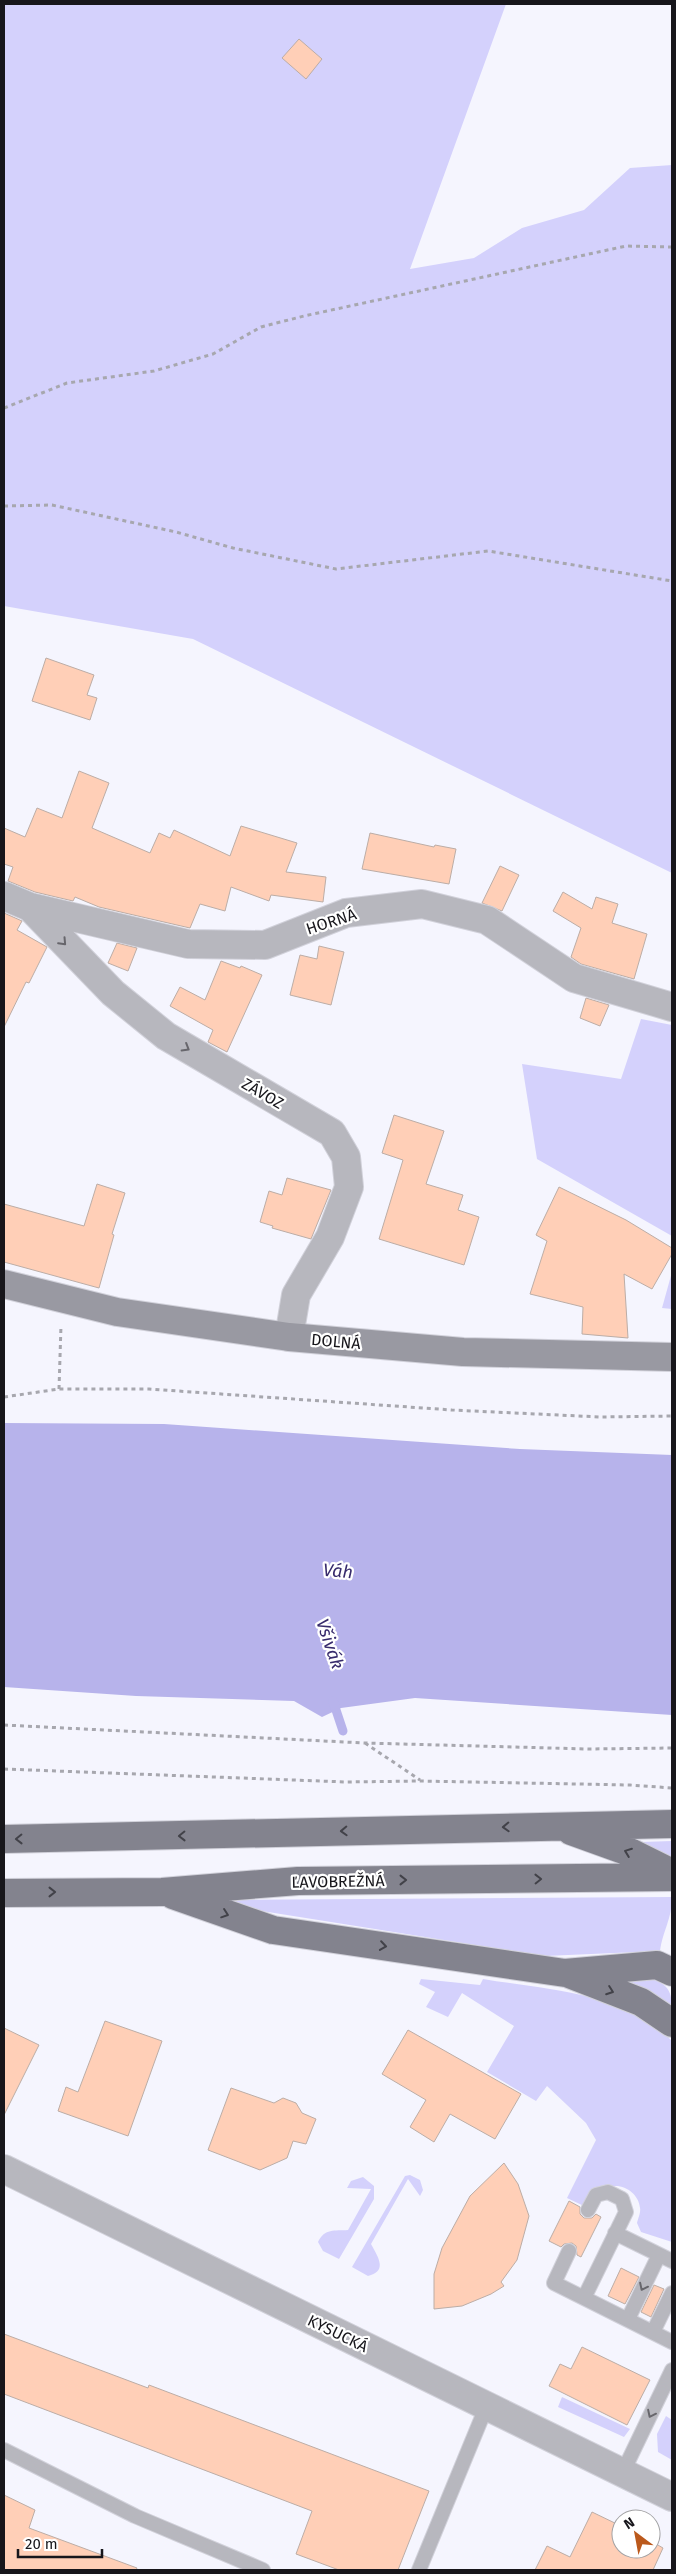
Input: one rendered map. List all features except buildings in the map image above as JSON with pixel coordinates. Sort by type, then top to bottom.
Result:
[{"type":"main road","name":"DOLNÁ","points":[[4,1284],[62,1300],[174,1322],[289,1337],[463,1352],[672,1356]]},
{"type":"main road","points":[[4,1839],[672,1824]]},
{"type":"main road","points":[[555,1826],[632,1854],[672,1873]]},
{"type":"main road","name":"ĽAVOBREŽNÁ","points":[[4,1893],[162,1892],[298,1881],[672,1877]]},
{"type":"main road","points":[[162,1892],[273,1930],[565,1973],[641,2002],[672,2023]]},
{"type":"main road","points":[[565,1973],[657,1965],[672,1972]]},
{"type":"street","name":"HORNÁ","points":[[4,896],[30,907],[188,944],[265,945],[346,913],[422,904],[487,920],[574,978],[672,1007]]},
{"type":"street","name":"ZÁVOZ","points":[[30,907],[113,993],[166,1036],[332,1133],[346,1157],[349,1187],[330,1237],[296,1295],[289,1337]]},
{"type":"street","name":"KYSUCKÁ","points":[[4,2169],[672,2497]]},
{"type":"lane","points":[[584,2298],[626,2212],[622,2199],[608,2192],[596,2195],[588,2210]]},
{"type":"lane","points":[[615,2233],[672,2261]]},
{"type":"lane","points":[[569,2251],[554,2283],[672,2342]]},
{"type":"lane","points":[[628,2320],[659,2255]]},
{"type":"lane","points":[[654,2332],[672,2293]]},
{"type":"lane","points":[[622,2474],[672,2370]]},
{"type":"lane","points":[[419,2570],[472,2436],[487,2405]]},
{"type":"lane","points":[[4,2450],[135,2516],[263,2570]]},
{"type":"path","points":[[4,408],[67,383],[154,370],[214,354],[261,327],[304,316],[626,246],[672,247]]},
{"type":"path","points":[[4,506],[52,505],[176,532],[234,548],[336,569],[488,551],[672,582]]},
{"type":"path","points":[[59,1389],[62,1300]]},
{"type":"path","points":[[4,1398],[59,1389],[149,1389],[462,1411],[601,1417],[672,1416]]},
{"type":"path","points":[[4,1725],[365,1743],[588,1749],[672,1748]]},
{"type":"path","points":[[365,1743],[420,1781]]},
{"type":"path","points":[[4,1769],[346,1782],[420,1781],[630,1784],[672,1788]]},
{"type":"shaded area","points":[[4,4],[506,4],[410,269],[474,258],[522,228],[584,210],[630,168],[672,165],[672,873],[193,639],[4,606]]},
{"type":"shaded area","points":[[641,1019],[672,1025],[672,1236],[537,1159],[522,1064],[621,1079]]},
{"type":"shaded area","points":[[672,1272],[672,1309],[662,1308]]},
{"type":"shaded area","points":[[672,1841],[672,1856],[662,1856],[641,1845],[642,1842]]},
{"type":"shaded area","points":[[672,1897],[671,1912],[660,1951],[545,1956],[217,1904],[218,1900]]},
{"type":"shaded area","points":[[645,1976],[658,1981],[666,1987],[671,1996],[672,2009],[622,1982]]},
{"type":"shaded area","points":[[421,1979],[480,1985],[483,1979],[584,1996],[631,2012],[653,2025],[672,2041],[672,2242],[641,2232],[637,2223],[640,2211],[639,2203],[633,2193],[623,2187],[612,2186],[607,2188],[586,2207],[567,2198],[596,2140],[586,2123],[547,2086],[536,2101],[487,2072],[514,2026],[462,1993],[448,2017],[426,2007],[435,1992],[419,1984]]},
{"type":"shaded area","points":[[410,2175],[420,2180],[423,2190],[420,2196],[408,2179],[371,2244],[380,2267],[374,2274],[368,2276],[352,2267],[405,2176]]},
{"type":"shaded area","points":[[363,2177],[374,2186],[374,2199],[339,2259],[323,2251],[318,2242],[327,2232],[348,2230],[371,2189],[347,2188],[351,2181]]},
{"type":"shaded area","points":[[562,2397],[630,2429],[624,2437],[558,2407]]},
{"type":"shaded area","points":[[666,2416],[672,2420],[672,2460],[658,2452],[657,2434]]},
{"type":"water","name":"Váh","points":[[4,1423],[164,1424],[520,1449],[672,1455],[672,1715],[415,1698],[341,1708],[322,1717],[294,1701],[136,1696],[4,1687]]},
{"type":"waterway","name":"Všivák","points":[[333,1701],[343,1731]]}]
